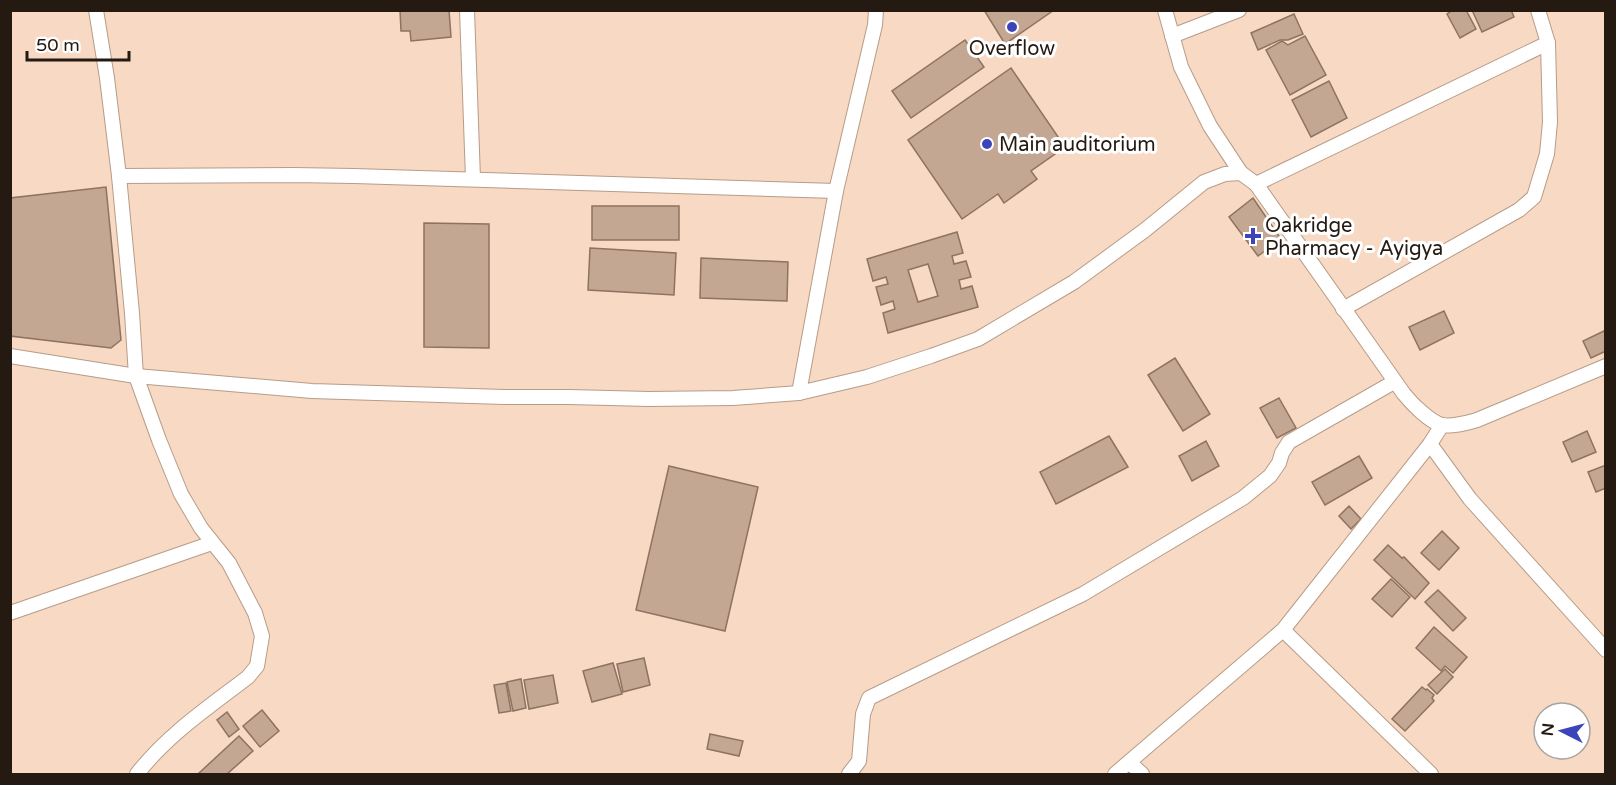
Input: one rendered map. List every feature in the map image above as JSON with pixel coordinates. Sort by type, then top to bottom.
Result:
[{"type":"street","points":[[96,10],[119,176],[136,376],[181,494],[201,528],[229,563],[255,613],[262,636],[257,666],[248,677],[167,741],[137,774]]},
{"type":"street","points":[[466,10],[473,179]]},
{"type":"street","points":[[799,393],[836,191],[875,25],[876,10]]},
{"type":"street","points":[[1165,10],[1181,67],[1210,126],[1241,174],[1256,184],[1413,406],[1442,425],[1461,424],[1477,420],[1605,366]]},
{"type":"street","points":[[1172,36],[1239,10]]},
{"type":"street","points":[[1343,309],[1519,210],[1534,197],[1547,154],[1550,122],[1548,43],[1538,10]]},
{"type":"street","points":[[1256,184],[1548,43]]},
{"type":"street","points":[[10,356],[136,376],[312,391],[649,399],[733,398],[799,393],[867,377],[978,339],[1074,282],[1204,182],[1225,174],[1241,174]]},
{"type":"street","points":[[119,176],[293,175],[836,191]]},
{"type":"street","points":[[849,774],[859,761],[863,714],[870,698],[1083,594],[1243,498],[1270,476],[1289,442],[1394,382]]},
{"type":"street","points":[[1115,774],[1283,630],[1430,444],[1442,425]]},
{"type":"street","points":[[1430,444],[1470,499],[1605,650]]},
{"type":"street","points":[[10,613],[212,543]]},
{"type":"street","points":[[1283,630],[1431,774]]},
{"type":"street","points":[[1129,762],[1142,774]]},
{"type":"building","points":[[400,10],[449,10],[451,37],[411,41],[410,31],[401,31]]},
{"type":"building","name":"Overflow","points":[[984,10],[1054,10],[1005,44]]},
{"type":"building","points":[[1453,10],[1466,10],[1476,29],[1460,38],[1447,14]]},
{"type":"building","points":[[1472,10],[1511,10],[1514,17],[1482,32]]},
{"type":"building","points":[[1294,14],[1303,34],[1288,40],[1280,40],[1258,50],[1251,33]]},
{"type":"building","points":[[1305,36],[1326,75],[1290,95],[1266,50],[1282,41],[1288,45]]},
{"type":"building","points":[[965,40],[984,67],[911,118],[892,91]]},
{"type":"building","name":"Main auditorium","points":[[1011,68],[1065,147],[1031,171],[1037,179],[1004,203],[998,194],[962,219],[908,140]]},
{"type":"building","points":[[1329,81],[1347,118],[1311,137],[1292,100]]},
{"type":"building","points":[[106,187],[121,340],[111,348],[10,336],[10,198]]},
{"type":"building","points":[[1253,198],[1281,239],[1258,256],[1229,217]]},
{"type":"building","points":[[592,206],[679,206],[679,240],[592,240]]},
{"type":"building","points":[[424,223],[489,224],[489,348],[424,347]]},
{"type":"building","points":[[957,232],[963,253],[952,256],[954,264],[966,261],[971,277],[959,280],[961,289],[972,286],[978,307],[888,333],[883,313],[895,309],[893,301],[881,305],[876,287],[888,284],[886,277],[873,281],[867,259]],"holes":[[[928,264],[938,296],[918,302],[908,270]]]},
{"type":"building","points":[[590,248],[676,253],[674,295],[588,290]]},
{"type":"building","points":[[701,258],[788,262],[787,301],[700,298]]},
{"type":"building","points":[[1444,311],[1454,333],[1420,350],[1409,327]]},
{"type":"building","points":[[1606,330],[1606,351],[1591,358],[1583,341]]},
{"type":"building","points":[[1175,358],[1210,414],[1183,431],[1148,375]]},
{"type":"building","points":[[1279,398],[1296,428],[1277,438],[1260,408]]},
{"type":"building","points":[[1587,431],[1596,452],[1572,462],[1563,442]]},
{"type":"building","points":[[1109,436],[1128,467],[1056,504],[1040,472]]},
{"type":"building","points":[[1206,441],[1219,466],[1192,481],[1179,456]]},
{"type":"building","points":[[1359,456],[1372,478],[1325,505],[1312,482]]},
{"type":"building","points":[[1606,465],[1606,488],[1596,492],[1588,472]]},
{"type":"building","points":[[669,466],[758,487],[725,631],[636,610]]},
{"type":"building","points":[[1349,506],[1361,519],[1351,529],[1339,516]]},
{"type":"building","points":[[1442,531],[1459,548],[1439,570],[1421,553]]},
{"type":"building","points":[[1388,545],[1402,558],[1404,557],[1429,583],[1415,599],[1374,560]]},
{"type":"building","points":[[1391,579],[1410,597],[1392,617],[1372,599]]},
{"type":"building","points":[[1438,590],[1466,618],[1453,631],[1425,602]]},
{"type":"building","points":[[1434,627],[1467,657],[1453,673],[1445,666],[1441,671],[1416,648]]},
{"type":"building","points":[[644,658],[650,685],[623,692],[617,664]]},
{"type":"building","points":[[613,663],[622,694],[592,702],[583,671]]},
{"type":"building","points":[[1445,669],[1453,677],[1437,694],[1428,685]]},
{"type":"building","points":[[553,675],[558,703],[529,709],[524,680]]},
{"type":"building","points":[[521,679],[526,708],[513,711],[507,682]]},
{"type":"building","points":[[506,683],[511,711],[499,713],[494,685]]},
{"type":"building","points":[[1422,687],[1434,695],[1432,698],[1434,701],[1405,731],[1392,719]]},
{"type":"building","points":[[262,710],[279,731],[260,747],[243,726]]},
{"type":"building","points":[[227,712],[239,729],[229,737],[217,720]]},
{"type":"building","points":[[710,734],[743,741],[739,756],[707,749]]},
{"type":"building","points":[[239,736],[253,751],[227,774],[198,774]]},
{"type":"place","name":"Overflow","points":[[1012,27]]},
{"type":"place","name":"Main auditorium","points":[[987,144]]},
{"type":"place","name":"Oakridge Pharmacy - Ayigya","points":[[1253,236]]}]
